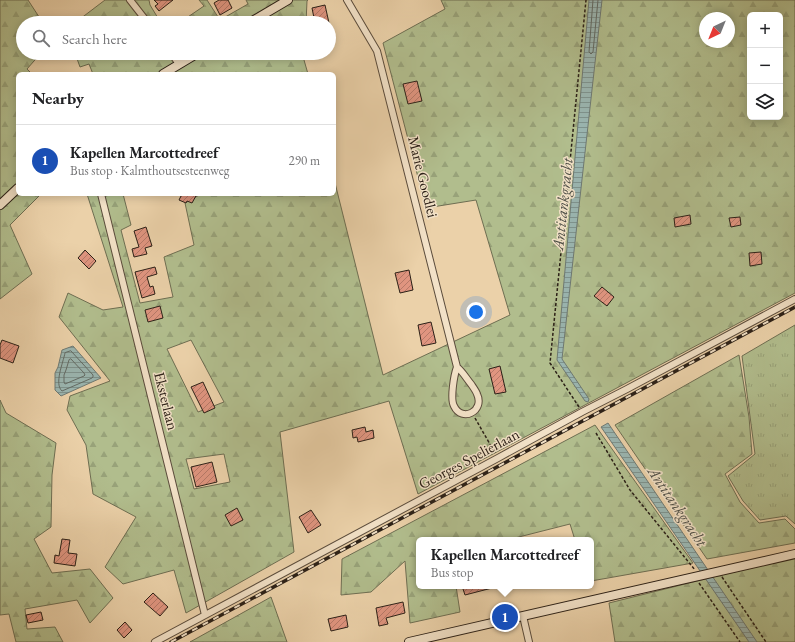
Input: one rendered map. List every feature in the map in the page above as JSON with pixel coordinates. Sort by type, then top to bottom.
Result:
[{"type":"main road","points":[[261,16],[288,0]]},
{"type":"main road","points":[[166,72],[186,60]]},
{"type":"main road","points":[[0,205],[16,190]]},
{"type":"main road","points":[[408,642],[795,554]]},
{"type":"street","points":[[130,0],[143,16]]},
{"type":"street","name":"Marie Goodlei","points":[[347,0],[377,51],[457,367],[454,375],[453,406],[462,414],[467,415],[476,409],[479,401],[477,394],[462,371],[457,367]]},
{"type":"street","points":[[176,60],[179,64]]},
{"type":"street","name":"Eksterlaan","points":[[101,196],[205,615]]},
{"type":"street","name":"Georges Spelierlaan","points":[[155,642],[795,299]]},
{"type":"street","points":[[523,616],[529,642]]},
{"type":"path","points":[[582,412],[550,363],[586,0]]},
{"type":"path","points":[[472,413],[498,458]]},
{"type":"path","points":[[596,433],[630,490],[697,576],[740,642]]},
{"type":"path","points":[[718,572],[766,642]]},
{"type":"green space","points":[[0,0],[28,0],[38,16],[16,16],[16,60],[35,60],[27,69],[30,72],[16,72],[16,196],[39,196],[10,225],[32,274],[0,299]]},
{"type":"green space","points":[[105,0],[149,0],[150,5],[157,16],[84,16]]},
{"type":"green space","points":[[199,0],[207,0],[217,16],[189,16],[204,6]]},
{"type":"green space","points":[[246,0],[308,0],[306,16],[227,16],[248,4]]},
{"type":"green space","points":[[441,0],[795,0],[795,293],[418,494],[389,401],[280,432],[294,552],[186,613],[174,570],[123,584],[105,567],[136,517],[93,494],[86,445],[67,410],[70,396],[110,381],[59,317],[68,293],[103,310],[123,307],[88,196],[124,196],[131,225],[121,230],[140,303],[173,297],[164,257],[194,245],[185,203],[197,196],[336,196],[336,187],[383,375],[510,315],[476,200],[426,208],[383,43],[445,9]],"holes":[[[191,340],[224,402],[198,412],[167,349]],[[224,454],[230,482],[194,489],[186,459]]]},
{"type":"green space","points":[[78,60],[304,60],[307,72],[92,72],[89,64],[80,67]]},
{"type":"green space","points":[[795,325],[795,524],[786,516],[760,520],[743,501],[728,476],[755,454],[742,356]]},
{"type":"green space","points":[[739,355],[749,417],[752,454],[725,474],[740,502],[759,523],[785,519],[795,529],[795,543],[707,559],[615,425]]},
{"type":"green space","points":[[0,400],[6,413],[56,443],[52,475],[51,527],[34,539],[52,573],[90,569],[113,598],[90,623],[77,600],[25,609],[27,629],[55,627],[63,642],[16,642],[9,614],[0,615]]},
{"type":"green space","points":[[595,425],[693,563],[594,580],[594,537],[574,537],[570,524],[519,537],[416,537],[416,589],[456,589],[460,612],[410,623],[405,561],[371,592],[341,595],[342,559]]},
{"type":"green space","points":[[795,558],[795,642],[615,642],[609,603]]},
{"type":"green space","points":[[271,597],[287,642],[190,642]]},
{"type":"water","name":"Antitankgracht","points":[[589,0],[602,0],[562,359],[589,399],[588,402],[585,401],[557,360]]},
{"type":"water","points":[[73,346],[101,378],[61,396],[55,390],[55,373],[62,350]]},
{"type":"water","name":"Antitankgracht","points":[[608,423],[757,642],[749,642],[601,427]]},
{"type":"building","points":[[154,0],[173,0],[159,11],[155,6],[158,4]]},
{"type":"building","points":[[219,0],[228,0],[232,8],[220,15],[214,3]]},
{"type":"building","points":[[325,5],[327,16],[314,16],[312,8]]},
{"type":"building","points":[[417,81],[422,101],[408,104],[403,84]]},
{"type":"building","points":[[181,196],[196,196],[192,203],[187,201],[186,203],[179,200]]},
{"type":"building","points":[[690,215],[691,224],[675,227],[674,218]]},
{"type":"building","points":[[740,217],[741,225],[731,227],[729,218]]},
{"type":"building","points":[[146,227],[152,246],[145,248],[147,254],[134,257],[132,249],[139,247],[134,231]]},
{"type":"building","points":[[85,250],[96,261],[89,269],[78,258]]},
{"type":"building","points":[[761,252],[762,264],[750,266],[749,253]]},
{"type":"building","points":[[155,267],[157,274],[147,277],[150,287],[153,286],[155,294],[142,298],[135,272]]},
{"type":"building","points":[[409,270],[413,290],[400,293],[395,273]]},
{"type":"building","points":[[602,287],[614,297],[607,306],[594,296]]},
{"type":"building","points":[[160,306],[163,318],[148,322],[145,310]]},
{"type":"building","points":[[431,322],[436,343],[422,346],[418,325]]},
{"type":"building","points":[[2,340],[19,346],[13,363],[0,358],[0,345]]},
{"type":"building","points":[[500,366],[506,392],[495,394],[489,369]]},
{"type":"building","points":[[203,382],[215,408],[204,413],[191,387]]},
{"type":"building","points":[[365,427],[366,432],[373,430],[374,438],[358,442],[357,437],[353,438],[352,430]]},
{"type":"building","points":[[212,462],[217,482],[196,487],[191,467]]},
{"type":"building","points":[[237,508],[243,520],[231,526],[225,515]]},
{"type":"building","points":[[311,510],[321,525],[308,533],[299,517]]},
{"type":"building","points":[[62,539],[70,540],[68,553],[77,554],[75,566],[54,563],[55,555],[59,556]]},
{"type":"building","points":[[463,589],[488,589],[465,595]]},
{"type":"building","points":[[153,593],[168,607],[160,616],[144,602]]},
{"type":"building","points":[[403,602],[405,613],[386,618],[388,624],[379,626],[376,608]]},
{"type":"building","points":[[41,612],[43,620],[28,623],[26,615]]},
{"type":"building","points":[[346,615],[348,627],[331,631],[328,619]]},
{"type":"building","points":[[125,622],[132,630],[124,638],[117,630]]},
{"type":"railway","points":[[171,642],[795,307]]},
{"type":"place","name":"Kapellen Marcottedreef","points":[[505,617]]}]
